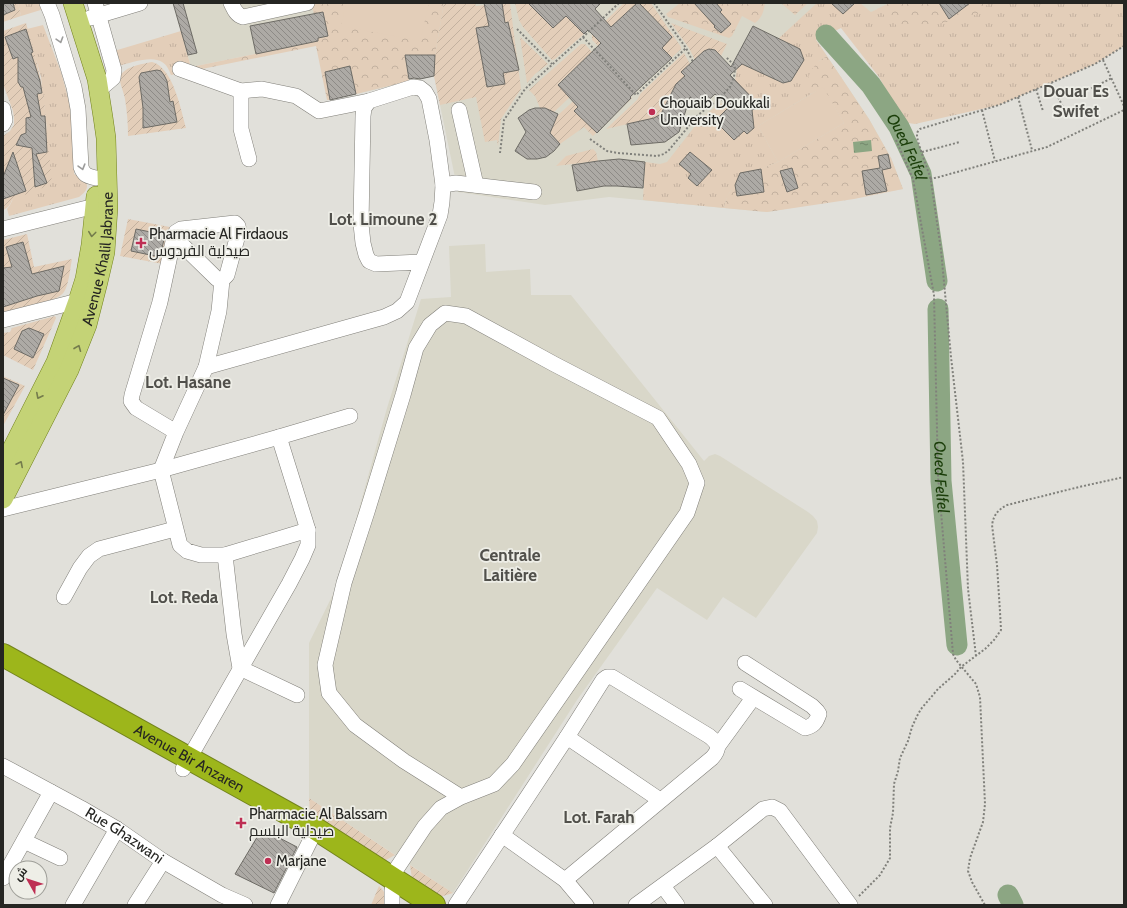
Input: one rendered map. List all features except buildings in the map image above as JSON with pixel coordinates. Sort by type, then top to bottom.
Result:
[{"type":"highway","name":"Avenue Bir Anzaren","points":[[3,655],[186,763],[314,834],[392,891],[415,905]]},
{"type":"highway","name":"Avenue Bir Anzaren","points":[[3,671],[186,763]]},
{"type":"highway","name":"Avenue Bir Anzaren","points":[[392,891],[434,905]]},
{"type":"main road","name":"Avenue Khalil Jabrane","points":[[3,467],[87,325],[86,300],[105,252],[102,207],[106,138],[99,90],[97,79],[64,10]]},
{"type":"main road","name":"Avenue Khalil Jabrane","points":[[64,10],[86,82],[86,119],[96,134],[96,178],[102,207]]},
{"type":"main road","name":"Avenue Khalil Jabrane","points":[[3,499],[59,373]]},
{"type":"street","points":[[64,10],[97,9],[140,3]]},
{"type":"street","points":[[231,3],[235,12],[239,16],[243,17],[307,3]]},
{"type":"street","points":[[97,9],[114,70],[113,78],[99,90]]},
{"type":"street","points":[[180,69],[240,91],[262,89],[296,96],[320,111],[369,101],[413,87],[420,88],[425,92],[429,99],[437,140],[443,185],[440,215],[407,302],[397,311],[384,317],[206,367]]},
{"type":"street","points":[[240,91],[241,129],[248,159]]},
{"type":"street","points":[[369,101],[364,108],[363,116],[361,224],[366,255],[369,261],[376,264],[422,262]]},
{"type":"street","points":[[3,108],[5,120],[3,124]]},
{"type":"street","points":[[459,110],[476,185]]},
{"type":"street","points":[[443,185],[456,183],[534,192]]},
{"type":"street","points":[[3,229],[102,207]]},
{"type":"street","points":[[176,432],[136,408],[132,401],[132,395],[160,302],[174,237],[176,232],[181,229],[235,223],[238,226],[239,231],[226,275],[222,280],[219,311],[206,367],[176,432],[161,470],[180,545],[186,551],[201,556],[225,555],[308,530]]},
{"type":"street","points":[[174,237],[217,279],[222,280]]},
{"type":"street","points":[[3,320],[86,300]]},
{"type":"street","points":[[392,891],[426,826],[441,808],[461,797],[494,784],[513,764],[687,513],[697,483],[689,464],[658,418],[466,316],[446,314],[430,325],[416,348],[374,490],[344,583],[325,665],[329,693],[355,725],[404,761],[461,797]]},
{"type":"street","points":[[3,509],[161,470],[350,416]]},
{"type":"street","points":[[186,763],[289,584],[308,545],[308,530],[279,437]]},
{"type":"street","points":[[64,597],[80,568],[89,556],[99,549],[175,528]]},
{"type":"street","points":[[225,555],[234,634],[240,668]]},
{"type":"street","points":[[740,689],[804,728],[812,726],[817,721],[819,714],[812,706],[745,663]]},
{"type":"street","points":[[240,668],[297,695]]},
{"type":"street","points":[[456,905],[603,680],[607,677],[612,678],[709,736],[718,746]]},
{"type":"street","points":[[565,880],[712,758],[717,753],[718,746],[754,698]]},
{"type":"street","points":[[567,737],[660,800]]},
{"type":"street","name":"Rue Ghazwani","points":[[5,773],[51,792],[117,829],[219,900],[245,905]]},
{"type":"street","points":[[3,878],[51,792]]},
{"type":"street","points":[[636,905],[717,846],[763,809],[772,807],[780,811],[850,905]]},
{"type":"street","points":[[72,905],[117,829]]},
{"type":"street","points":[[278,905],[314,834]]},
{"type":"street","points":[[502,835],[565,880],[586,905]]},
{"type":"street","points":[[24,841],[60,858]]},
{"type":"street","points":[[717,846],[765,905]]},
{"type":"street","points":[[135,905],[163,861]]},
{"type":"street","points":[[663,886],[677,905]]},
{"type":"path","points":[[500,153],[504,120],[525,89],[619,3]]},
{"type":"path","points":[[654,3],[686,48],[693,62]]},
{"type":"path","points":[[517,29],[552,64]]},
{"type":"path","points":[[583,37],[636,95],[686,48]]},
{"type":"path","points":[[976,656],[968,588],[963,462],[941,250],[930,178],[917,140],[917,133],[920,128],[999,105],[1095,64],[1124,46]]},
{"type":"path","points":[[590,139],[607,151],[657,156],[664,154],[698,115],[719,99],[730,87],[734,77],[735,68],[726,57]]},
{"type":"path","points":[[1103,59],[1124,106]]},
{"type":"path","points":[[1084,92],[1112,78]]},
{"type":"path","points":[[1051,82],[1065,111]]},
{"type":"path","points":[[1036,89],[1043,111]]},
{"type":"path","points":[[1018,97],[1032,150]]},
{"type":"path","points":[[982,110],[995,161]]},
{"type":"path","points":[[930,178],[939,177],[1047,146],[1124,110]]},
{"type":"path","points":[[896,140],[913,179],[934,295],[938,476],[953,654],[956,660],[976,684],[980,697],[986,804],[983,822],[970,858],[968,871],[972,882],[985,905]]},
{"type":"path","points":[[922,153],[960,142]]},
{"type":"path","points":[[850,905],[880,875],[890,858],[890,828],[893,813],[894,784],[900,758],[908,741],[912,726],[921,709],[938,689],[962,666],[985,649],[994,640],[1000,630],[997,565],[992,525],[996,513],[1007,505],[1124,477]]},
{"type":"shaded area","name":"Chouaib Doukkali University","points":[[173,3],[890,3],[816,40],[869,119],[891,158],[903,189],[767,212],[609,197],[545,205],[458,192],[434,76],[330,100],[318,41],[191,67]]},
{"type":"shaded area","name":"Centrale Laitière","points":[[485,244],[486,272],[530,269],[531,295],[571,295],[704,461],[709,456],[715,454],[720,456],[808,512],[817,521],[818,527],[817,533],[756,618],[723,597],[707,620],[657,588],[577,700],[453,893],[309,798],[309,643],[344,572],[357,516],[387,408],[421,299],[451,297],[449,246]]},
{"type":"green space","points":[[3,3],[18,3],[21,16],[3,22]]},
{"type":"green space","points":[[18,3],[42,3],[44,9],[21,16]]},
{"type":"green space","points":[[311,3],[444,3],[435,55],[405,55],[409,81],[356,94],[350,66],[325,72],[330,100],[327,100],[316,46],[192,71],[191,67],[318,41],[318,38],[328,36],[323,12],[314,14]]},
{"type":"green space","points":[[346,3],[429,3],[420,41],[341,26]]},
{"type":"green space","points":[[444,3],[475,3],[476,6],[510,3],[521,89],[501,119],[498,146],[497,140],[485,142],[476,97],[440,105],[434,76],[435,55]]},
{"type":"green space","points":[[515,3],[555,3],[584,34],[552,60],[523,27],[519,20]]},
{"type":"green space","points":[[624,3],[651,3],[681,47],[681,49],[639,88],[592,40],[593,33]]},
{"type":"green space","points":[[680,3],[765,3],[762,14],[755,23],[742,16],[732,36],[729,38],[668,17],[666,14]]},
{"type":"green space","points":[[781,3],[808,3],[795,15]]},
{"type":"green space","points":[[817,3],[860,3],[871,12],[890,3],[1124,3],[1124,46],[1095,64],[999,105],[915,124],[908,123],[902,119],[879,77],[841,28],[816,40],[827,56],[819,61],[807,89],[811,94],[758,126],[778,162],[750,175],[737,184],[728,195],[724,208],[643,200],[645,162],[660,164],[667,162],[699,121],[710,111],[724,102],[734,88],[738,62],[783,83],[791,81],[804,60],[778,39]]},
{"type":"green space","points":[[890,3],[988,3],[982,12],[970,17],[909,30],[900,28],[877,9]]},
{"type":"green space","points":[[26,23],[43,90],[52,184],[12,200],[9,206],[3,210],[3,136],[10,131],[14,125],[14,118],[13,111],[3,84],[3,31]]},
{"type":"green space","points":[[671,23],[727,44],[721,56],[715,50],[709,50],[704,52],[695,60],[689,48]]},
{"type":"green space","points":[[43,25],[61,72],[70,105],[73,121],[74,174],[85,181],[87,187],[79,197],[9,216],[7,209],[47,130],[41,77],[27,29]]},
{"type":"green space","points":[[181,31],[192,71],[171,75],[164,63],[153,59],[141,60],[118,66],[114,51]]},
{"type":"green space","points":[[520,37],[548,64],[535,74],[527,83]]},
{"type":"green space","points":[[581,44],[585,44],[592,52],[558,84],[570,97],[554,112],[545,108],[540,108],[535,96],[529,90]]},
{"type":"green space","points":[[684,53],[690,64],[685,76],[677,83],[689,97],[673,90],[661,114],[654,118],[606,129],[637,100],[641,93]]},
{"type":"green space","points":[[827,56],[869,119],[891,158],[903,189],[854,199],[767,212],[724,208],[727,196],[735,185],[761,169],[778,162],[844,123],[823,88],[811,94],[806,89],[806,82],[812,69],[819,61]]},
{"type":"green space","points":[[152,62],[159,66],[171,80],[179,101],[186,128],[128,136],[125,97],[120,76],[127,69]]},
{"type":"green space","points":[[605,72],[632,98],[593,136],[584,127],[560,144],[550,133],[557,116]]},
{"type":"green space","points":[[823,87],[844,123],[778,162],[758,126]]},
{"type":"green space","points":[[593,149],[596,152],[598,161],[556,166],[566,156]]},
{"type":"green space","points":[[128,219],[170,227],[163,264],[120,256]]},
{"type":"green space","points":[[27,234],[34,267],[72,259],[67,285],[64,292],[54,299],[3,313],[3,240]]},
{"type":"green space","points":[[55,316],[56,318],[33,370],[3,355],[3,333],[10,332],[12,328]]},
{"type":"green space","points":[[3,376],[25,386],[3,426]]},
{"type":"green space","points":[[309,798],[395,855],[383,860],[310,814]]},
{"type":"green space","points":[[410,865],[453,893],[437,896],[412,879]]},
{"type":"green space","points":[[379,886],[385,894],[386,905],[371,905]]},
{"type":"water","points":[[871,140],[872,151],[854,153],[853,142]]},
{"type":"waterway","name":"Oued Felfel","points":[[826,35],[871,85],[899,127],[921,174],[937,281]]},
{"type":"waterway","name":"Oued Felfel","points":[[938,309],[941,481],[957,645]]},
{"type":"waterway","name":"Oued Felfel","points":[[1008,895],[1013,905]]},
{"type":"place","name":"Chouaib Doukkali University","points":[[652,112]]},
{"type":"place","name":"Pharmacie Al Firdaous صيدلية الفردوس","points":[[141,243]]},
{"type":"place","name":"Pharmacie Al Balssam صيدلية البلسم","points":[[241,823]]},
{"type":"place","name":"Marjane","points":[[268,861]]},
{"type":"district","name":"Douar Es Swifet","points":[[1076,101]]},
{"type":"district","name":"Lot. Limoune 2","points":[[383,219]]},
{"type":"district","name":"Lot. Hasane","points":[[188,382]]},
{"type":"district","name":"Centrale Laitière","points":[[510,565]]},
{"type":"district","name":"Lot. Reda","points":[[184,597]]},
{"type":"district","name":"Lot. Farah","points":[[599,817]]}]
